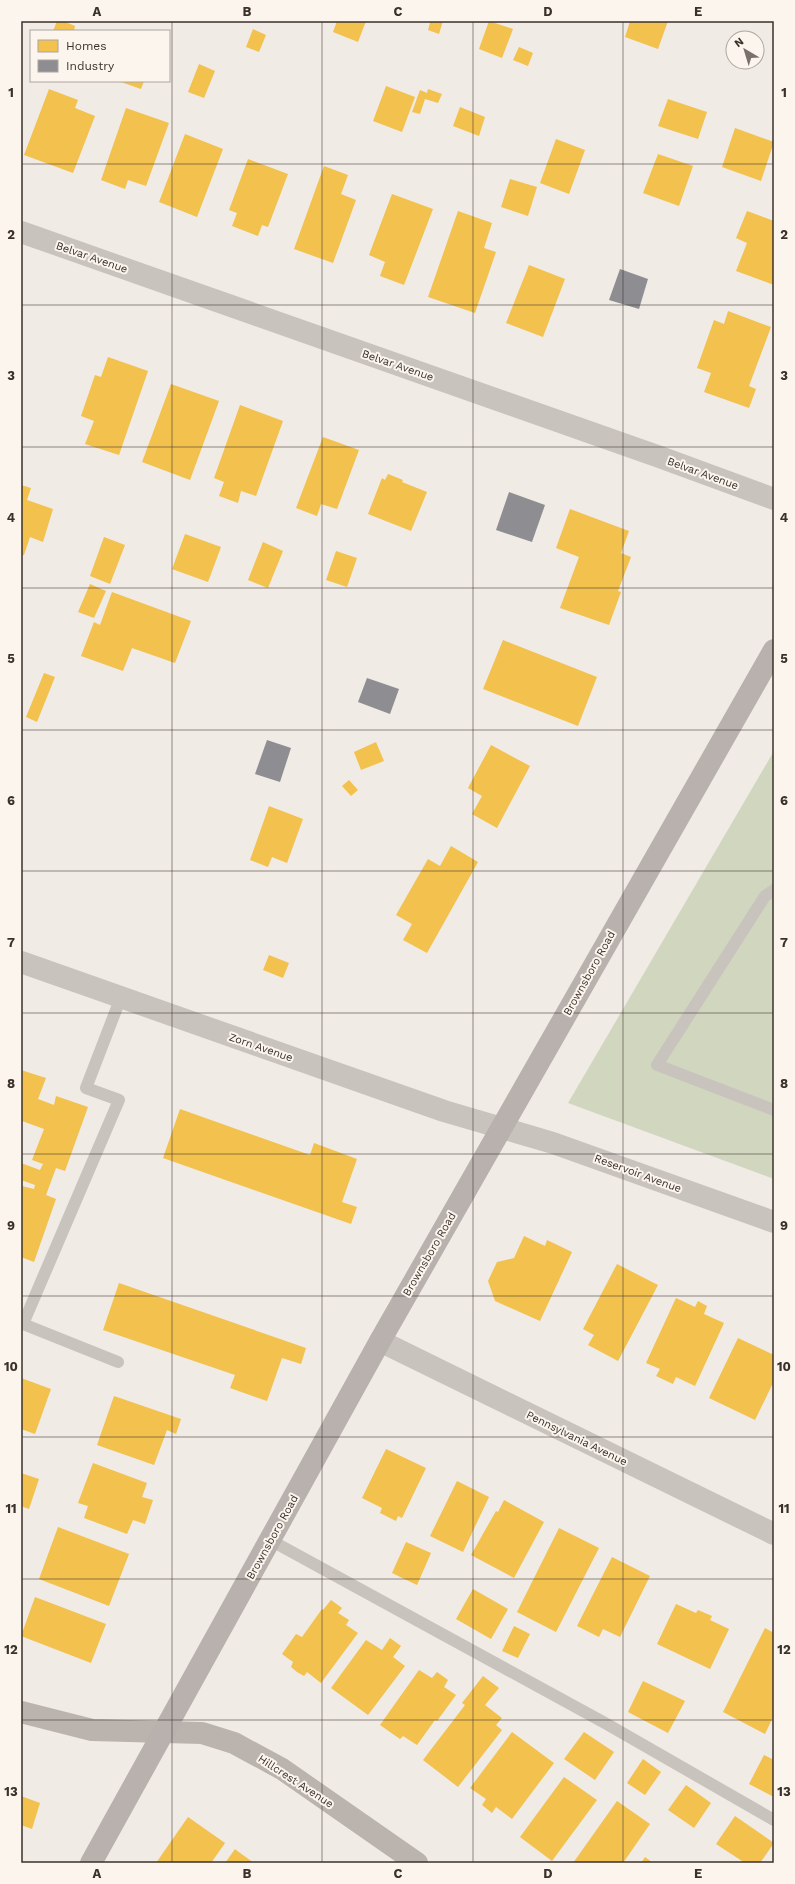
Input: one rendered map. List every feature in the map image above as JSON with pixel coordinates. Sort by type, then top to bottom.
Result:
[{"type":"main road","name":"Brownsboro Road","points":[[92,1863],[380,1341],[774,650]]},
{"type":"main road","name":"Hillcrest Avenue","points":[[21,1712],[92,1730],[202,1733],[234,1743],[282,1769],[417,1863]]},
{"type":"street","name":"Belvar Avenue","points":[[21,232],[657,456],[774,499]]},
{"type":"street","name":"Zorn Avenue","points":[[21,962],[444,1111],[501,1129]]},
{"type":"street","name":"Reservoir Avenue","points":[[501,1129],[553,1143],[774,1222]]},
{"type":"street","name":"Pennsylvania Avenue","points":[[380,1341],[774,1534]]},
{"type":"lane","points":[[774,890],[765,896],[657,1065],[774,1110]]},
{"type":"lane","points":[[118,1362],[23,1324],[119,1100],[86,1088],[121,997]]},
{"type":"lane","points":[[270,1540],[605,1723],[774,1820]]},
{"type":"green space","points":[[774,751],[774,1179],[568,1103]]},
{"type":"building: Homes","points":[[57,21],[63,21],[75,26],[74,30],[53,30]]},
{"type":"building: Homes","points":[[337,21],[366,21],[358,42],[333,32]]},
{"type":"building: Homes","points":[[426,21],[443,21],[439,34],[428,30],[430,23]]},
{"type":"building: Homes","points":[[489,21],[513,29],[502,58],[479,49]]},
{"type":"building: Homes","points":[[630,21],[668,21],[658,49],[625,37]]},
{"type":"building: Homes","points":[[253,29],[266,35],[259,52],[246,47]]},
{"type":"building: Homes","points":[[519,47],[533,53],[528,66],[513,60]]},
{"type":"building: Homes","points":[[199,64],[215,71],[204,98],[188,92]]},
{"type":"building: Homes","points":[[121,82],[144,82],[141,89]]},
{"type":"building: Homes","points":[[386,86],[415,97],[402,132],[373,121]]},
{"type":"building: Homes","points":[[49,89],[78,100],[75,108],[95,116],[73,173],[24,155]]},
{"type":"building: Homes","points":[[428,89],[442,94],[438,103],[425,99],[420,114],[412,112],[420,90],[427,93]]},
{"type":"building: Homes","points":[[668,99],[707,112],[698,139],[658,126]]},
{"type":"building: Homes","points":[[460,107],[485,117],[479,136],[453,126]]},
{"type":"building: Homes","points":[[126,108],[169,123],[146,186],[128,180],[125,189],[101,180]]},
{"type":"building: Homes","points":[[735,128],[774,142],[761,181],[722,167]]},
{"type":"building: Homes","points":[[185,134],[223,149],[197,217],[159,202]]},
{"type":"building: Homes","points":[[556,139],[585,150],[569,194],[540,183]]},
{"type":"building: Homes","points":[[658,154],[693,166],[679,206],[643,193]]},
{"type":"building: Homes","points":[[248,159],[288,174],[268,227],[262,225],[258,236],[232,226],[237,213],[229,210]]},
{"type":"building: Homes","points":[[324,166],[348,175],[341,194],[356,200],[333,263],[294,249]]},
{"type":"building: Homes","points":[[510,179],[537,187],[528,216],[501,207]]},
{"type":"building: Homes","points":[[392,194],[433,209],[404,285],[380,276],[385,262],[369,255]]},
{"type":"building: Homes","points":[[458,211],[492,223],[484,248],[496,252],[475,313],[428,297]]},
{"type":"building: Homes","points":[[747,211],[774,221],[774,285],[736,271],[747,243],[736,238]]},
{"type":"building: Homes","points":[[529,265],[565,279],[543,337],[506,323]]},
{"type":"building: Homes","points":[[728,311],[771,327],[749,386],[756,389],[749,408],[704,392],[711,373],[697,368],[714,320],[724,324]]},
{"type":"building: Homes","points":[[108,357],[148,371],[119,455],[85,444],[94,421],[81,416],[95,375],[101,377]]},
{"type":"building: Homes","points":[[171,384],[219,401],[190,480],[142,462]]},
{"type":"building: Homes","points":[[240,405],[283,421],[256,496],[241,491],[238,503],[219,496],[224,482],[214,478]]},
{"type":"building: Homes","points":[[323,437],[359,450],[337,509],[321,504],[317,516],[296,508]]},
{"type":"building: Homes","points":[[388,474],[403,480],[402,482],[427,492],[411,531],[368,514],[382,478],[385,480]]},
{"type":"building: Homes","points":[[21,485],[31,488],[27,500],[53,509],[43,542],[30,537],[24,555],[21,555]]},
{"type":"building: Homes","points":[[570,509],[629,531],[621,553],[631,557],[618,591],[621,592],[609,625],[560,608],[579,557],[556,548]]},
{"type":"building: Homes","points":[[185,534],[221,547],[208,582],[172,569]]},
{"type":"building: Homes","points":[[104,537],[125,545],[110,584],[90,576]]},
{"type":"building: Homes","points":[[263,542],[283,551],[268,588],[248,580]]},
{"type":"building: Homes","points":[[336,551],[357,558],[347,587],[326,580]]},
{"type":"building: Homes","points":[[90,584],[106,591],[94,618],[78,612]]},
{"type":"building: Homes","points":[[112,592],[191,621],[175,663],[132,648],[123,671],[81,656],[94,622],[100,625]]},
{"type":"building: Homes","points":[[503,640],[597,677],[578,726],[483,689]]},
{"type":"building: Homes","points":[[44,673],[55,677],[37,722],[26,717]]},
{"type":"building: Homes","points":[[376,742],[384,761],[361,770],[354,752]]},
{"type":"building: Homes","points":[[491,745],[530,766],[497,828],[472,814],[482,796],[468,788]]},
{"type":"building: Homes","points":[[349,780],[358,790],[351,796],[342,786]]},
{"type":"building: Homes","points":[[269,806],[303,819],[287,863],[272,857],[268,867],[250,860]]},
{"type":"building: Homes","points":[[451,846],[478,862],[427,953],[403,940],[412,924],[396,915],[428,859],[440,866]]},
{"type":"building: Homes","points":[[269,955],[289,963],[283,978],[263,970]]},
{"type":"building: Homes","points":[[21,1070],[46,1078],[38,1099],[54,1105],[56,1096],[88,1107],[65,1171],[56,1168],[46,1195],[56,1199],[34,1262],[21,1257],[21,1190],[22,1186],[34,1189],[35,1185],[21,1180],[21,1163],[40,1170],[43,1164],[32,1160],[44,1129],[22,1121],[21,1125]]},
{"type":"building: Homes","points":[[180,1109],[310,1155],[314,1143],[357,1159],[342,1202],[357,1207],[351,1224],[163,1158]]},
{"type":"building: Homes","points":[[524,1236],[545,1246],[547,1240],[572,1252],[540,1321],[495,1301],[488,1281],[497,1262],[514,1258]]},
{"type":"building: Homes","points":[[617,1264],[658,1285],[618,1361],[588,1345],[594,1335],[583,1329]]},
{"type":"building: Homes","points":[[119,1283],[306,1348],[301,1364],[282,1358],[267,1401],[230,1388],[235,1375],[103,1330]]},
{"type":"building: Homes","points":[[676,1298],[695,1307],[698,1301],[707,1306],[704,1314],[724,1323],[695,1386],[676,1377],[673,1384],[656,1376],[660,1369],[646,1363]]},
{"type":"building: Homes","points":[[738,1338],[774,1355],[774,1381],[755,1420],[709,1398]]},
{"type":"building: Homes","points":[[21,1378],[51,1389],[35,1434],[21,1429]]},
{"type":"building: Homes","points":[[114,1396],[181,1419],[176,1434],[167,1430],[154,1465],[97,1445]]},
{"type":"building: Homes","points":[[386,1449],[426,1468],[402,1518],[398,1516],[396,1521],[380,1513],[382,1508],[362,1498]]},
{"type":"building: Homes","points":[[93,1463],[147,1483],[142,1497],[153,1500],[145,1524],[133,1520],[127,1534],[84,1518],[88,1506],[78,1503]]},
{"type":"building: Homes","points":[[21,1473],[39,1479],[29,1509],[21,1506]]},
{"type":"building: Homes","points":[[457,1481],[489,1497],[463,1552],[430,1536]]},
{"type":"building: Homes","points":[[504,1500],[544,1522],[514,1578],[471,1555],[496,1511],[498,1512]]},
{"type":"building: Homes","points":[[58,1527],[129,1554],[109,1606],[39,1579]]},
{"type":"building: Homes","points":[[559,1528],[599,1548],[556,1632],[517,1612]]},
{"type":"building: Homes","points":[[406,1542],[431,1553],[417,1585],[392,1573]]},
{"type":"building: Homes","points":[[612,1557],[650,1576],[620,1637],[603,1629],[599,1637],[577,1626]]},
{"type":"building: Homes","points":[[473,1589],[508,1609],[491,1639],[456,1619]]},
{"type":"building: Homes","points":[[35,1597],[106,1624],[91,1663],[21,1636]]},
{"type":"building: Homes","points":[[331,1600],[342,1608],[338,1613],[349,1620],[346,1625],[358,1633],[321,1683],[307,1672],[304,1676],[297,1672],[291,1667],[293,1662],[282,1654],[296,1634],[302,1637],[322,1609],[323,1610]]},
{"type":"building: Homes","points":[[676,1604],[696,1613],[698,1610],[712,1616],[710,1620],[729,1629],[710,1669],[657,1644]]},
{"type":"building: Homes","points":[[514,1626],[530,1634],[518,1658],[502,1651]]},
{"type":"building: Homes","points":[[765,1628],[774,1633],[774,1715],[765,1734],[723,1712]]},
{"type":"building: Homes","points":[[390,1638],[401,1646],[393,1657],[405,1666],[368,1715],[331,1688],[366,1640],[382,1650]]},
{"type":"building: Homes","points":[[419,1670],[432,1678],[437,1672],[448,1680],[444,1687],[456,1695],[417,1745],[403,1736],[400,1739],[380,1725]]},
{"type":"building: Homes","points":[[483,1676],[499,1688],[485,1705],[502,1718],[496,1725],[502,1730],[458,1787],[423,1760],[465,1705],[462,1703]]},
{"type":"building: Homes","points":[[643,1681],[685,1701],[668,1733],[628,1712]]},
{"type":"building: Homes","points":[[512,1732],[554,1763],[512,1819],[496,1807],[492,1813],[482,1805],[486,1799],[470,1788]]},
{"type":"building: Homes","points":[[584,1732],[614,1752],[595,1780],[564,1759]]},
{"type":"building: Homes","points":[[764,1755],[774,1760],[774,1797],[749,1784]]},
{"type":"building: Homes","points":[[643,1759],[661,1772],[645,1795],[627,1783]]},
{"type":"building: Homes","points":[[564,1777],[597,1800],[552,1861],[520,1837]]},
{"type":"building: Homes","points":[[686,1785],[711,1803],[694,1828],[668,1810]]},
{"type":"building: Homes","points":[[21,1796],[40,1803],[32,1829],[21,1825]]},
{"type":"building: Homes","points":[[617,1801],[650,1824],[623,1863],[573,1863]]},
{"type":"building: Homes","points":[[735,1816],[774,1843],[760,1863],[745,1863],[716,1844]]},
{"type":"building: Homes","points":[[188,1817],[225,1843],[211,1863],[156,1863]]},
{"type":"building: Homes","points":[[235,1849],[236,1850],[254,1863],[225,1863]]},
{"type":"building: Homes","points":[[645,1857],[653,1863],[641,1863]]},
{"type":"building: Industry","points":[[620,269],[648,279],[639,309],[609,300]]},
{"type":"building: Industry","points":[[509,492],[545,505],[532,542],[496,530]]},
{"type":"building: Industry","points":[[367,678],[399,689],[390,714],[358,702]]},
{"type":"building: Industry","points":[[267,740],[291,748],[280,782],[255,774]]}]
